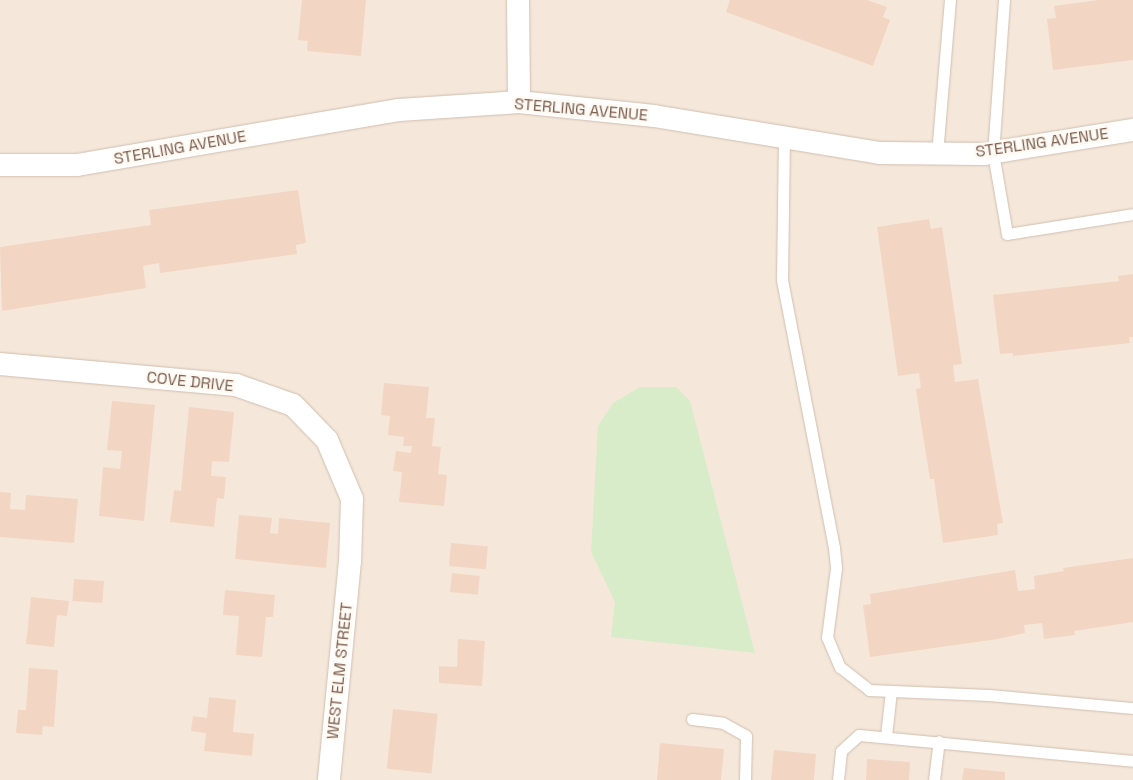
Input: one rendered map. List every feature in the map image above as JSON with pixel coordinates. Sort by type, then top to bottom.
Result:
[{"type":"street","points":[[518,0],[519,102]]},
{"type":"street","name":"STERLING AVENUE","points":[[0,165],[77,166],[399,110],[519,102],[654,116],[880,152],[993,153],[1133,130]]},
{"type":"street","name":"COVE DRIVE","points":[[0,364],[236,385],[293,405],[327,440],[352,499],[350,561]]},
{"type":"street","name":"WEST ELM STREET","points":[[329,780],[350,561]]},
{"type":"lane","points":[[937,154],[950,0]]},
{"type":"lane","points":[[1004,0],[993,153],[1007,234],[1133,214]]},
{"type":"lane","points":[[784,137],[782,280],[836,568],[827,637],[831,652],[851,679],[869,690],[989,695],[1133,708]]},
{"type":"lane","points":[[886,736],[891,692]]},
{"type":"lane","points":[[692,719],[722,723],[746,736],[745,780]]},
{"type":"lane","points":[[838,780],[840,751],[859,735],[939,741],[1133,761]]},
{"type":"lane","points":[[934,780],[939,741]]},
{"type":"shaded area","points":[[0,0],[1133,0],[1133,780],[0,780]]},
{"type":"green space","points":[[640,387],[676,387],[690,401],[755,653],[611,637],[615,602],[591,552],[598,426],[613,403]]},
{"type":"building","points":[[302,0],[366,0],[361,56],[307,51],[308,41],[298,40]]},
{"type":"building","points":[[730,0],[867,0],[887,7],[883,17],[890,20],[873,66],[726,12]]},
{"type":"building","points":[[1098,0],[1133,0],[1133,60],[1053,70],[1047,19],[1056,18],[1054,6]]},
{"type":"building","points":[[298,190],[306,243],[296,245],[297,254],[160,273],[159,263],[143,266],[146,288],[2,311],[0,247],[151,225],[149,210]]},
{"type":"building","points":[[929,219],[931,229],[942,227],[962,364],[953,365],[955,382],[978,379],[1003,523],[997,524],[998,535],[943,543],[934,479],[930,479],[916,389],[921,388],[919,373],[898,376],[877,227]]},
{"type":"building","points":[[1133,274],[1133,337],[1129,337],[1130,343],[1013,356],[1013,353],[1000,354],[993,295],[1119,281],[1118,276]]},
{"type":"building","points":[[384,383],[429,387],[426,418],[435,418],[432,446],[441,447],[438,474],[447,475],[444,506],[399,502],[402,472],[393,471],[396,451],[411,453],[412,446],[403,446],[404,437],[388,435],[390,416],[381,415]]},
{"type":"building","points":[[112,401],[155,405],[144,521],[99,516],[103,467],[120,469],[122,451],[107,450]]},
{"type":"building","points":[[189,407],[234,412],[229,462],[212,461],[211,476],[226,477],[224,499],[217,498],[214,527],[170,522],[174,490],[181,491]]},
{"type":"building","points":[[0,492],[11,493],[10,509],[25,510],[26,495],[78,499],[74,543],[0,537]]},
{"type":"building","points":[[239,515],[272,518],[270,533],[278,534],[279,518],[330,523],[326,568],[235,559]]},
{"type":"building","points":[[451,543],[488,546],[486,569],[449,566]]},
{"type":"building","points":[[1133,558],[1133,622],[1074,631],[1075,635],[1044,639],[1042,623],[1024,625],[1025,633],[998,639],[870,657],[863,605],[871,604],[870,594],[1015,570],[1018,591],[1035,589],[1034,576],[1064,571],[1063,568]]},
{"type":"building","points":[[452,573],[480,576],[478,595],[450,592]]},
{"type":"building","points":[[74,579],[104,581],[102,603],[72,601]]},
{"type":"building","points":[[225,590],[275,595],[273,617],[266,617],[262,657],[236,655],[239,616],[223,615]]},
{"type":"building","points":[[31,597],[69,601],[67,616],[57,615],[54,647],[26,644]]},
{"type":"building","points":[[458,639],[485,641],[482,686],[439,683],[439,666],[457,667]]},
{"type":"building","points":[[29,668],[58,670],[54,727],[43,726],[42,735],[16,733],[18,710],[26,710]]},
{"type":"building","points":[[209,697],[236,700],[233,732],[254,734],[252,756],[204,751],[206,733],[191,731],[193,716],[207,718]]},
{"type":"building","points":[[393,709],[438,714],[431,773],[387,769]]},
{"type":"building","points":[[660,743],[724,749],[721,780],[657,780]]},
{"type":"building","points":[[774,750],[816,754],[814,780],[771,780]]},
{"type":"building","points":[[867,759],[910,762],[909,780],[866,780]]},
{"type":"building","points":[[964,768],[1005,772],[1005,780],[962,780]]}]
